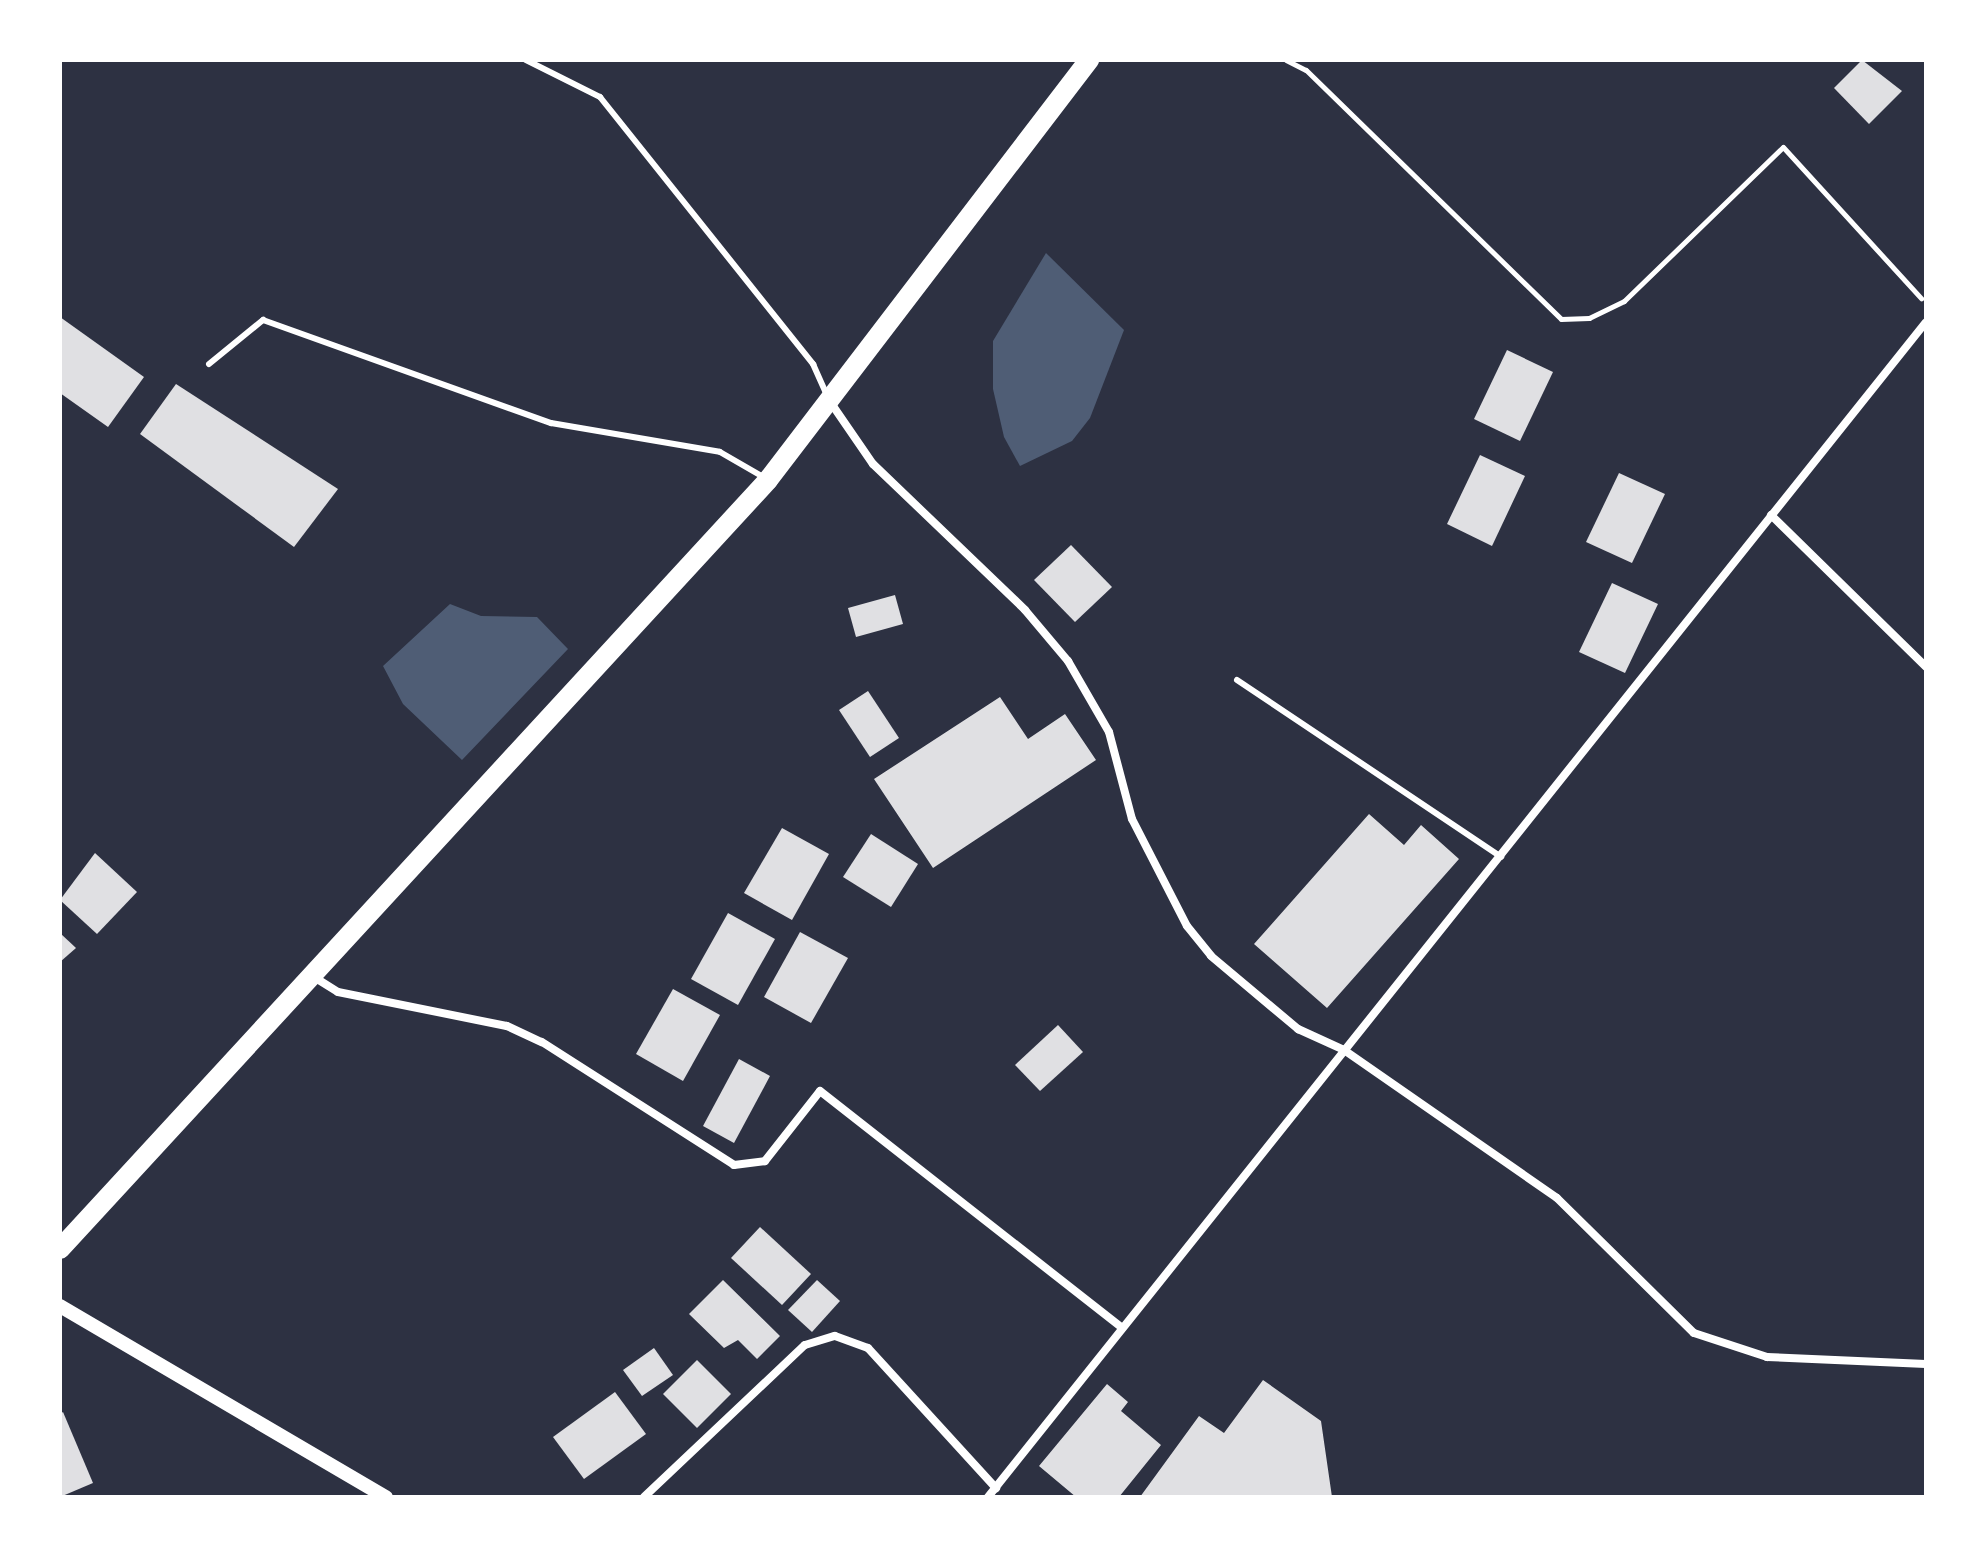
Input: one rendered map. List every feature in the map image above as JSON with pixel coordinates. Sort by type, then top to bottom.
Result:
[{"type":"main road","points":[[60,1249],[768,480],[1085,62]]},
{"type":"street","points":[[988,1497],[1926,322]]},
{"type":"street","points":[[830,402],[873,464],[1025,610],[1068,661],[1109,732],[1132,819],[1187,926],[1211,956],[1298,1029],[1344,1050],[1557,1198],[1694,1333],[1767,1357],[1926,1364]]},
{"type":"street","points":[[1771,515],[1926,667]]},
{"type":"street","points":[[310,975],[338,992],[507,1026],[542,1042],[734,1165],[765,1161],[820,1091],[1122,1328]]},
{"type":"street","points":[[60,1306],[386,1497]]},
{"type":"street","points":[[644,1497],[805,1345],[835,1336],[868,1348],[996,1488]]},
{"type":"lane","points":[[526,60],[600,97],[813,364],[830,402]]},
{"type":"lane","points":[[209,364],[263,320],[551,423],[720,452],[768,480]]},
{"type":"lane","points":[[1237,680],[1501,857]]},
{"type":"path","points":[[1286,60],[1306,70],[1561,319],[1589,318],[1624,301],[1783,147],[1800,157],[1914,296],[1926,299]]},
{"type":"water","points":[[1046,253],[1124,330],[1090,418],[1072,441],[1020,466],[1004,437],[993,389],[993,341]]},
{"type":"water","points":[[450,604],[481,616],[537,617],[568,649],[462,760],[403,704],[383,666]]},
{"type":"building","points":[[1862,60],[1902,91],[1869,124],[1834,88]]},
{"type":"building","points":[[60,317],[144,377],[108,427],[60,393]]},
{"type":"building","points":[[1507,350],[1553,372],[1520,441],[1474,419]]},
{"type":"building","points":[[176,384],[338,489],[294,547],[140,434]]},
{"type":"building","points":[[1480,455],[1525,476],[1492,546],[1447,524]]},
{"type":"building","points":[[1619,473],[1665,494],[1632,563],[1586,542]]},
{"type":"building","points":[[1071,545],[1112,587],[1075,622],[1034,580]]},
{"type":"building","points":[[1612,583],[1658,604],[1625,673],[1579,652]]},
{"type":"building","points":[[895,595],[903,624],[856,637],[848,608]]},
{"type":"building","points":[[868,691],[899,738],[870,757],[839,710]]},
{"type":"building","points":[[1000,697],[1028,739],[1065,714],[1096,760],[933,868],[874,779]]},
{"type":"building","points":[[1369,814],[1404,845],[1421,825],[1459,859],[1327,1008],[1254,944]]},
{"type":"building","points":[[782,828],[829,854],[792,920],[744,893]]},
{"type":"building","points":[[871,834],[918,864],[891,907],[843,877]]},
{"type":"building","points":[[95,853],[137,892],[97,934],[60,900]]},
{"type":"building","points":[[728,913],[775,939],[738,1005],[691,979]]},
{"type":"building","points":[[800,932],[848,958],[811,1023],[764,997]]},
{"type":"building","points":[[60,933],[76,948],[60,962]]},
{"type":"building","points":[[673,989],[720,1015],[683,1081],[636,1054]]},
{"type":"building","points":[[1058,1025],[1083,1052],[1040,1091],[1015,1065]]},
{"type":"building","points":[[739,1059],[770,1076],[734,1143],[703,1126]]},
{"type":"building","points":[[760,1227],[811,1274],[782,1305],[731,1258]]},
{"type":"building","points":[[723,1280],[780,1336],[757,1359],[738,1340],[724,1348],[689,1314]]},
{"type":"building","points":[[817,1280],[840,1301],[812,1332],[788,1310]]},
{"type":"building","points":[[654,1348],[673,1375],[642,1396],[623,1370]]},
{"type":"building","points":[[697,1360],[731,1394],[697,1428],[663,1394]]},
{"type":"building","points":[[1263,1380],[1321,1421],[1332,1497],[1140,1497],[1199,1416],[1224,1433]]},
{"type":"building","points":[[1107,1384],[1128,1402],[1121,1411],[1161,1445],[1119,1497],[1076,1497],[1039,1466]]},
{"type":"building","points":[[615,1392],[646,1434],[584,1479],[553,1437]]},
{"type":"building","points":[[63,1412],[93,1483],[60,1497],[60,1414]]}]
